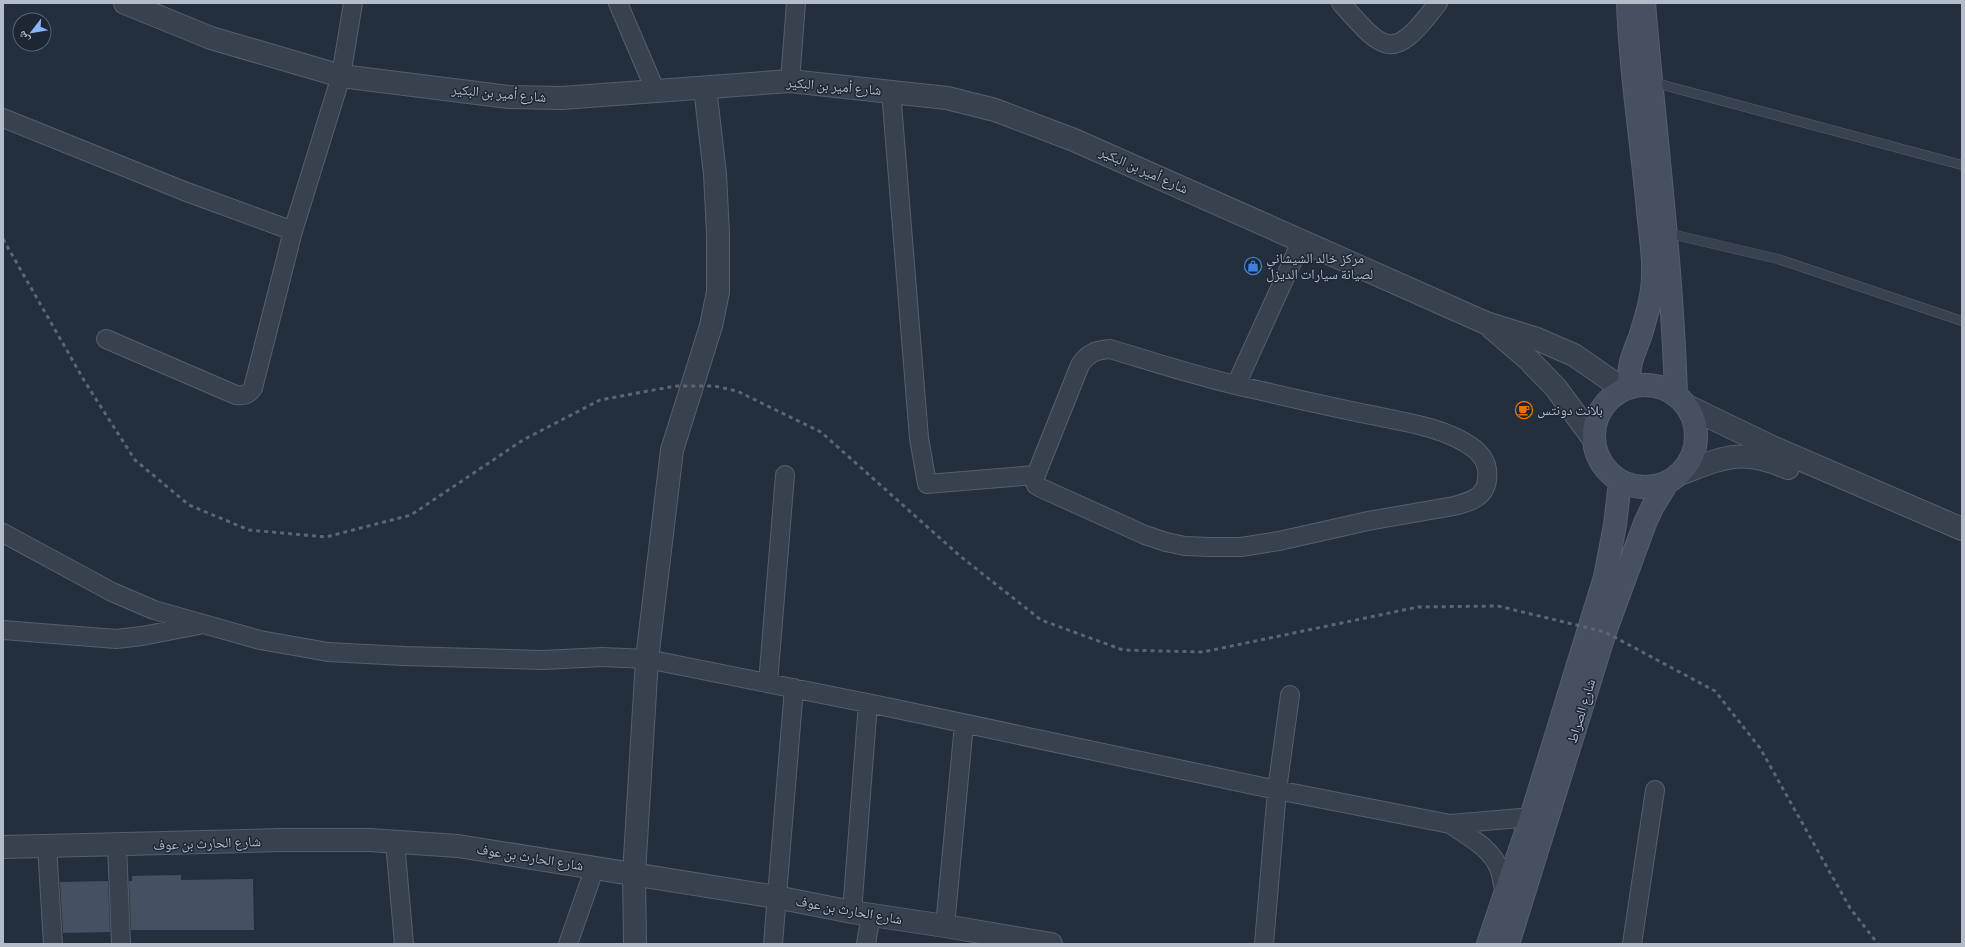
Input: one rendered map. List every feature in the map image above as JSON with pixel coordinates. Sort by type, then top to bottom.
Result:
[{"type":"main road","points":[[1626,388],[1630,362],[1640,336],[1650,299],[1653,274],[1642,142],[1629,28],[1628,3]]},
{"type":"main road","points":[[1644,3],[1667,233],[1674,335],[1682,400],[1695,423],[1697,440],[1692,458],[1674,478],[1651,488],[1620,482],[1606,470],[1597,455],[1593,438],[1595,421],[1603,405],[1626,388],[1651,385],[1662,387],[1682,400]]},
{"type":"main road","name":"شارع الصراط","points":[[1508,944],[1605,632],[1645,523],[1653,506],[1674,478]]},
{"type":"main road","name":"شارع الصراط","points":[[1488,944],[1531,817],[1605,577],[1615,525],[1620,482]]},
{"type":"street","name":"شارع أمير بن البكير","points":[[125,3],[211,38],[341,76],[509,97],[562,98],[790,81],[947,98],[995,110],[1074,140],[1486,323],[1537,339],[1574,355],[1626,388]]},
{"type":"street","points":[[106,338],[236,395],[243,396],[249,394],[253,388],[293,231],[341,76],[353,3]]},
{"type":"street","points":[[618,3],[656,92]]},
{"type":"street","points":[[790,81],[796,3]]},
{"type":"street","points":[[1340,3],[1368,34],[1380,42],[1392,45],[1404,40],[1422,24],[1438,3]]},
{"type":"street","points":[[635,944],[634,874],[647,658],[672,450],[711,326],[718,292],[718,234],[715,174],[705,88]]},
{"type":"street","points":[[891,91],[919,438],[926,484],[1036,475]]},
{"type":"street","points":[[3,118],[184,191],[293,231]]},
{"type":"street","points":[[1236,386],[1302,240]]},
{"type":"street","name":"شارع أمير بن البكير","points":[[1486,323],[1528,359],[1556,388],[1593,438]]},
{"type":"street","points":[[1110,349],[1236,386],[1425,427],[1456,438],[1472,447],[1481,457],[1488,469],[1487,485],[1481,495],[1472,501],[1454,506],[1368,521],[1280,541],[1242,547],[1185,546],[1145,534],[1036,485],[1034,480],[1080,365],[1091,352],[1110,349]]},
{"type":"street","points":[[1682,400],[1772,447],[1962,529]]},
{"type":"street","points":[[1674,478],[1722,458],[1733,456],[1752,456],[1777,463],[1962,542]]},
{"type":"street","points":[[768,683],[785,476]]},
{"type":"street","points":[[3,533],[112,592],[154,610],[260,640],[328,652],[404,656],[543,660],[602,657],[647,658],[868,703],[1277,790],[1450,824],[1531,817]]},
{"type":"street","points":[[3,630],[116,638],[142,636],[202,624]]},
{"type":"street","points":[[773,944],[794,688]]},
{"type":"street","points":[[1264,944],[1277,790],[1290,695]]},
{"type":"street","points":[[866,944],[861,913],[868,703]]},
{"type":"street","points":[[945,926],[964,724]]},
{"type":"street","points":[[1632,944],[1655,790]]},
{"type":"street","points":[[1450,824],[1483,847],[1493,859],[1500,870],[1505,893]]},
{"type":"street","name":"شارع الحارث بن عوف","points":[[3,847],[281,840],[369,840],[458,846],[595,867],[1051,944]]},
{"type":"street","points":[[395,842],[404,944]]},
{"type":"street","points":[[117,845],[121,944]]},
{"type":"street","points":[[47,846],[53,944]]},
{"type":"street","points":[[568,944],[595,867]]},
{"type":"lane","points":[[1651,82],[1962,166]]},
{"type":"lane","points":[[1667,233],[1778,258],[1962,321]]},
{"type":"building","points":[[181,875],[181,880],[253,879],[254,930],[131,930],[129,881],[132,881],[132,876]]},
{"type":"building","points":[[108,881],[110,932],[63,933],[60,882]]},
{"type":"railway","points":[[3,239],[85,382],[135,460],[189,505],[249,530],[326,537],[411,515],[523,440],[600,400],[675,386],[714,386],[737,391],[821,432],[960,556],[1041,620],[1123,650],[1203,652],[1418,607],[1498,606],[1605,632],[1715,691],[1760,748],[1850,908],[1878,944]]},
{"type":"place","name":"مركز خالد الشيشاني لصيانة سيارات الديزل","points":[[1253,266]]},
{"type":"place","name":"بلانت دونتس","points":[[1524,410]]}]
